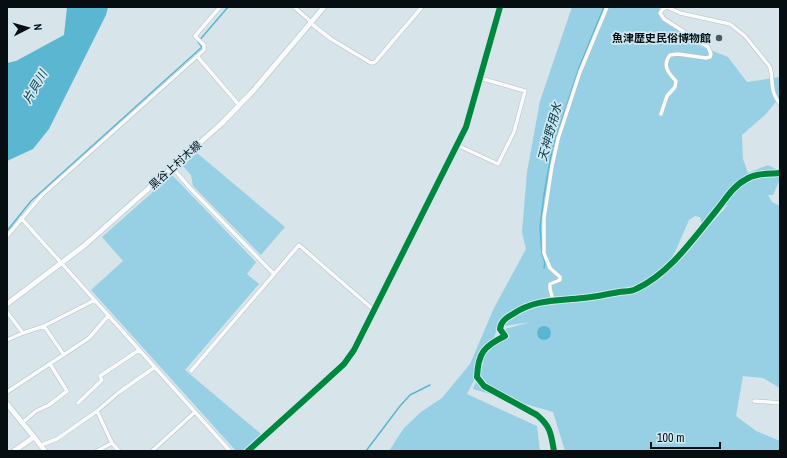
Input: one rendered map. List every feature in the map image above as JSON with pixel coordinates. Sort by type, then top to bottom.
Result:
[{"type":"main road","name":"黒谷上村木線","points":[[7,304],[62,263],[106,227],[221,124],[324,7]]},
{"type":"main road","points":[[7,404],[34,437],[14,451]]},
{"type":"street","points":[[7,236],[42,195],[204,50],[204,45],[195,36],[220,7]]},
{"type":"street","points":[[294,7],[331,39],[371,63],[375,62],[422,7]]},
{"type":"street","points":[[248,451],[344,364],[354,350],[466,127],[500,7]]},
{"type":"street","points":[[553,300],[550,284],[558,282],[560,277],[550,268],[547,263],[544,253],[543,234],[552,166],[558,139],[580,72],[607,7]]},
{"type":"street","points":[[661,114],[667,96],[675,87],[676,81],[668,74],[666,68],[667,59],[670,55],[678,54],[706,58],[710,57],[711,54],[708,47],[664,19],[660,13],[667,7],[680,13],[730,24],[738,29],[770,67],[772,73],[773,94],[780,104]]},
{"type":"street","points":[[197,56],[239,105]]},
{"type":"street","points":[[457,145],[498,164],[514,132],[524,91],[480,78]]},
{"type":"street","points":[[173,168],[190,188],[274,274]]},
{"type":"street","points":[[554,451],[550,429],[544,421],[537,415],[484,386],[477,377],[477,364],[481,353],[495,341],[505,336],[500,329],[501,324],[506,318],[526,306],[537,302],[583,298],[634,290],[645,285],[672,262],[699,232],[737,184],[759,174],[780,173]]},
{"type":"street","points":[[21,218],[230,451]]},
{"type":"street","points":[[191,371],[299,245],[375,310]]},
{"type":"street","points":[[7,340],[44,326],[94,300]]},
{"type":"street","points":[[7,312],[23,333]]},
{"type":"street","points":[[7,392],[89,338],[108,316]]},
{"type":"street","points":[[44,326],[64,355]]},
{"type":"street","points":[[78,403],[102,380],[100,376],[139,350]]},
{"type":"street","points":[[22,422],[36,411],[49,406],[68,392],[50,364]]},
{"type":"street","points":[[41,445],[57,439],[98,411],[118,393],[154,367]]},
{"type":"street","points":[[754,401],[780,403]]},
{"type":"street","points":[[98,411],[112,443],[119,451]]},
{"type":"street","points":[[152,451],[195,412]]},
{"type":"street","points":[[34,437],[45,451]]},
{"type":"street","points":[[97,451],[112,443]]},
{"type":"shaded area","points":[[572,7],[658,7],[669,22],[698,45],[728,57],[747,82],[780,77],[780,97],[765,115],[742,135],[743,159],[748,173],[768,165],[780,171],[780,179],[773,195],[768,195],[772,202],[780,206],[780,388],[763,378],[743,376],[736,416],[756,431],[780,441],[780,451],[565,451],[553,412],[473,389],[484,361],[467,394],[537,426],[540,451],[389,451],[404,428],[421,412],[442,398],[470,364],[494,308],[526,249],[522,232],[527,172],[540,101]],"holes":[[[729,204],[659,280],[676,250],[689,220],[695,216],[700,217],[702,224]],[[530,322],[505,329],[488,352],[498,327]]]},
{"type":"shaded area","points":[[197,153],[285,227],[261,255],[193,186],[191,175],[183,166]]},
{"type":"shaded area","points":[[172,175],[256,262],[247,274],[259,284],[185,370],[261,434],[242,451],[236,451],[91,290],[123,261],[102,237]]},
{"type":"water","name":"片貝川","points":[[67,7],[108,7],[106,15],[49,129],[33,149],[7,161],[7,63],[16,61],[64,35]]},
{"type":"water","points":[[541,326],[547,326],[551,330],[551,336],[547,340],[541,340],[537,336],[537,330]]},
{"type":"waterway","points":[[7,231],[31,201],[202,47],[198,42],[228,7]]},
{"type":"waterway","name":"天神野用水","points":[[544,268],[545,263],[542,253],[540,227],[552,150],[579,68],[604,7]]},
{"type":"waterway","name":"天神野用水","points":[[366,451],[410,395],[430,385]]},
{"type":"cycle path","points":[[248,451],[344,364],[354,350],[466,127],[500,7]]},
{"type":"cycle path","points":[[554,451],[550,431],[542,419],[484,386],[477,377],[479,362],[484,351],[492,343],[505,336],[500,329],[504,320],[521,309],[538,303],[592,297],[636,289],[660,274],[670,265],[699,233],[737,186],[753,176],[780,173]]},
{"type":"place","name":"魚津歴史民俗博物館","points":[[719,38]]}]
